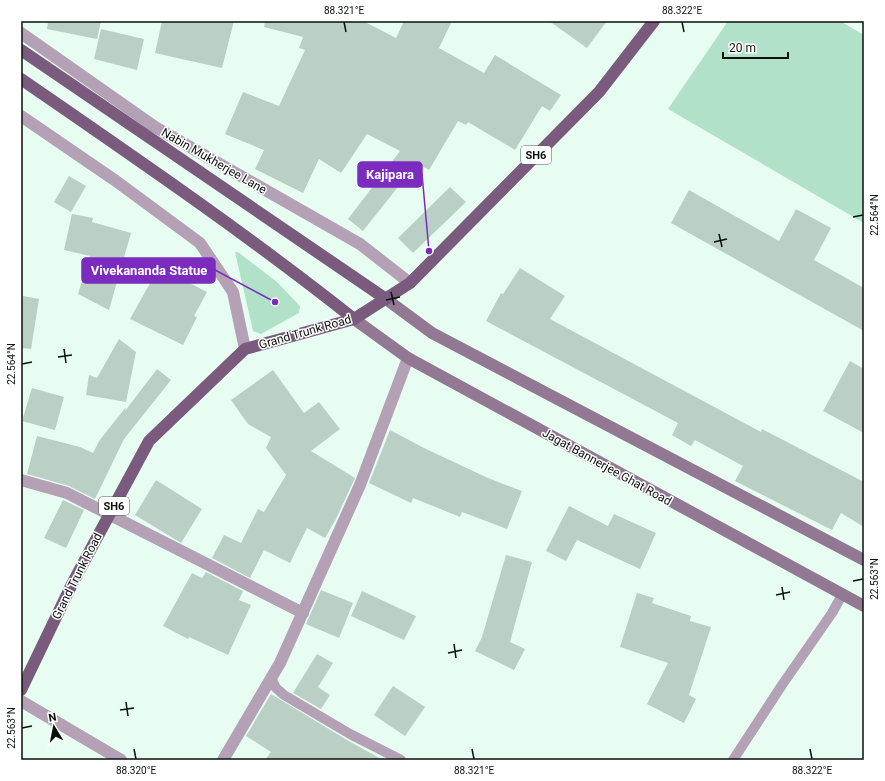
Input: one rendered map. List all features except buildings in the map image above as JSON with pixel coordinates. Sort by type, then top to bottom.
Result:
[{"type":"main road","name":"Grand Trunk Road","points":[[21,690],[72,584],[150,441],[245,349],[354,320],[410,283],[599,92],[654,21]]},
{"type":"main road","points":[[21,50],[386,298],[432,333],[864,560]]},
{"type":"main road","points":[[21,80],[175,185],[309,284],[354,320]]},
{"type":"main road","name":"Jagat Bannerjee Ghat Road","points":[[354,320],[408,358],[864,606]]},
{"type":"street","name":"Nabin Mukherjee Lane","points":[[21,33],[155,127],[360,244],[410,283]]},
{"type":"street","points":[[21,116],[116,180],[200,243],[233,292],[245,349]]},
{"type":"street","points":[[223,760],[280,663],[360,485],[408,358]]},
{"type":"street","points":[[21,480],[67,493],[303,613]]},
{"type":"street","points":[[21,701],[121,760]]},
{"type":"lane","points":[[733,760],[782,685],[832,613],[842,595]]},
{"type":"lane","points":[[271,678],[276,688],[284,695],[350,734],[401,760]]},
{"type":"green space","points":[[728,21],[840,21],[864,35],[864,223],[668,109]]},
{"type":"green space","points":[[235,252],[238,252],[277,282],[300,306],[299,313],[261,334],[253,331]]},
{"type":"place","name":"Kajipara","points":[[429,251]]},
{"type":"place","name":"Vivekananda Statue","points":[[275,302]]}]
